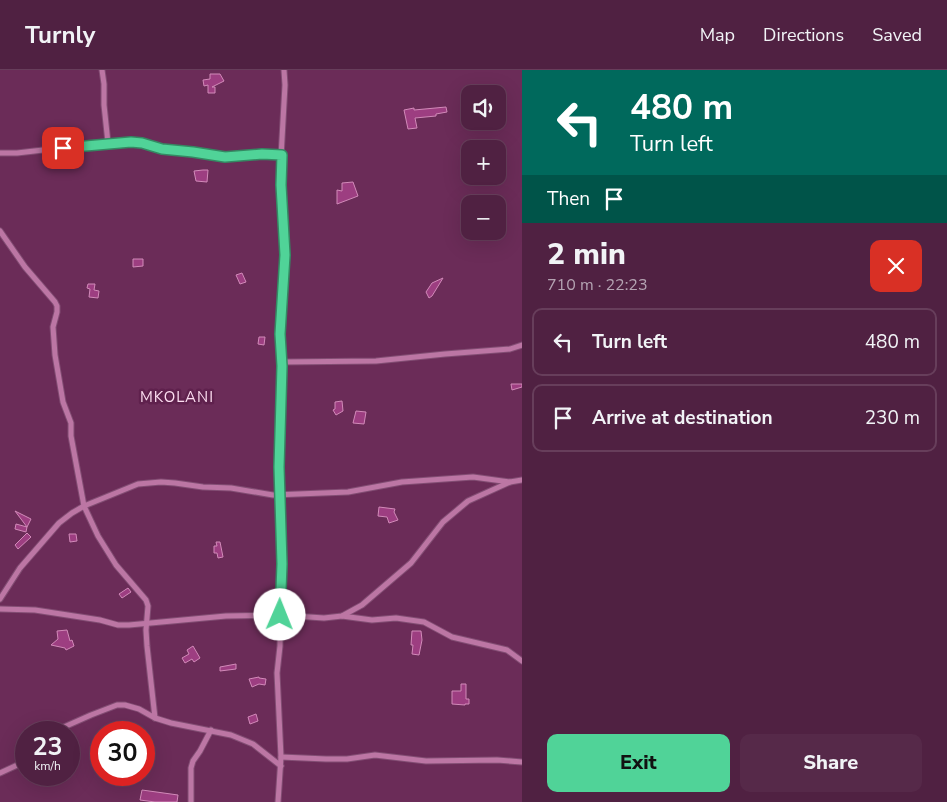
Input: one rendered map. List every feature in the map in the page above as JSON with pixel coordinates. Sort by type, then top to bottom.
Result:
[{"type":"street","points":[[102,70],[108,143]]},
{"type":"street","points":[[278,802],[281,766],[277,673],[280,646],[282,564],[279,467],[282,362],[280,334],[285,255],[281,185],[284,70]]},
{"type":"street","points":[[0,153],[137,142],[162,149],[225,157],[262,154],[282,155]]},
{"type":"street","points":[[0,231],[25,268],[57,306],[53,327],[55,354],[63,402],[70,423],[84,506],[98,536],[116,565],[146,600],[148,606],[147,646],[155,718]]},
{"type":"street","points":[[282,362],[376,361],[510,349],[522,345]]},
{"type":"street","points":[[0,599],[20,568],[51,532],[72,513],[84,506],[138,484],[175,483],[231,488],[273,496],[348,492],[402,482],[473,478],[510,482]]},
{"type":"street","points":[[342,616],[362,605],[411,563],[443,522],[468,501],[510,482],[522,480]]},
{"type":"street","points":[[0,609],[41,611],[100,620],[118,625],[226,616],[280,615],[324,618],[342,616],[372,620],[396,618],[424,622],[452,637],[507,650],[522,661]]},
{"type":"street","points":[[76,721],[117,705],[125,705],[140,709],[155,718],[171,723],[232,735],[252,744],[281,766]]},
{"type":"street","points":[[191,802],[191,768],[211,730]]},
{"type":"street","points":[[281,757],[326,760],[375,755],[426,761],[498,760],[522,762]]},
{"type":"street","points":[[0,772],[15,766]]},
{"type":"building","points":[[210,74],[220,74],[224,81],[212,87],[215,87],[215,93],[208,93],[208,85],[204,86],[203,80],[210,79]]},
{"type":"building","points":[[446,107],[447,112],[436,114],[436,116],[415,118],[417,128],[408,129],[404,110]]},
{"type":"building","points":[[208,170],[207,182],[196,181],[194,171]]},
{"type":"building","points":[[353,182],[358,196],[337,204],[337,190],[342,191],[342,183]]},
{"type":"building","points":[[133,259],[143,259],[143,266],[133,267]]},
{"type":"building","points":[[242,273],[246,282],[240,284],[236,275]]},
{"type":"building","points":[[443,278],[429,298],[426,292],[432,283]]},
{"type":"building","points":[[88,284],[95,284],[94,290],[99,291],[98,298],[89,297],[90,289],[87,288]]},
{"type":"building","points":[[259,337],[265,337],[264,345],[258,344]]},
{"type":"building","points":[[511,384],[522,384],[522,387],[512,390]]},
{"type":"building","points":[[342,401],[343,411],[336,415],[333,410],[335,409],[335,402]]},
{"type":"building","points":[[356,411],[366,412],[364,424],[353,423]]},
{"type":"building","points":[[379,507],[395,509],[394,512],[398,520],[389,523],[387,517],[378,516]]},
{"type":"building","points":[[15,511],[31,519],[27,527]]},
{"type":"building","points":[[16,524],[27,527],[26,532],[15,529]]},
{"type":"building","points":[[27,533],[31,537],[18,549],[15,545]]},
{"type":"building","points":[[69,534],[76,534],[77,541],[70,542]]},
{"type":"building","points":[[216,542],[220,542],[223,557],[218,558],[217,553],[214,553],[214,546],[217,546]]},
{"type":"building","points":[[128,588],[131,592],[122,598],[119,594]]},
{"type":"building","points":[[67,630],[70,641],[72,640],[74,646],[66,650],[65,648],[51,645],[58,639],[57,631]]},
{"type":"building","points":[[412,631],[421,631],[422,640],[419,655],[412,654]]},
{"type":"building","points":[[193,646],[200,658],[194,662],[192,659],[185,663],[182,658],[189,654],[187,650]]},
{"type":"building","points":[[236,664],[236,669],[220,671],[220,667]]},
{"type":"building","points":[[259,677],[266,679],[265,685],[259,684],[252,687],[249,679]]},
{"type":"building","points":[[461,684],[466,684],[466,699],[469,699],[469,704],[452,704],[452,691],[461,691]]},
{"type":"building","points":[[256,714],[258,721],[250,724],[248,717]]},
{"type":"building","points":[[142,790],[178,795],[177,802],[140,800]]},
{"type":"district","name":"MKOLANI","points":[[177,397]]},
{"type":"route","points":[[63,148],[116,142],[137,142],[162,149],[225,157],[262,154],[282,155],[281,185],[285,255],[280,334],[282,366],[279,467],[282,564],[280,615]]}]
